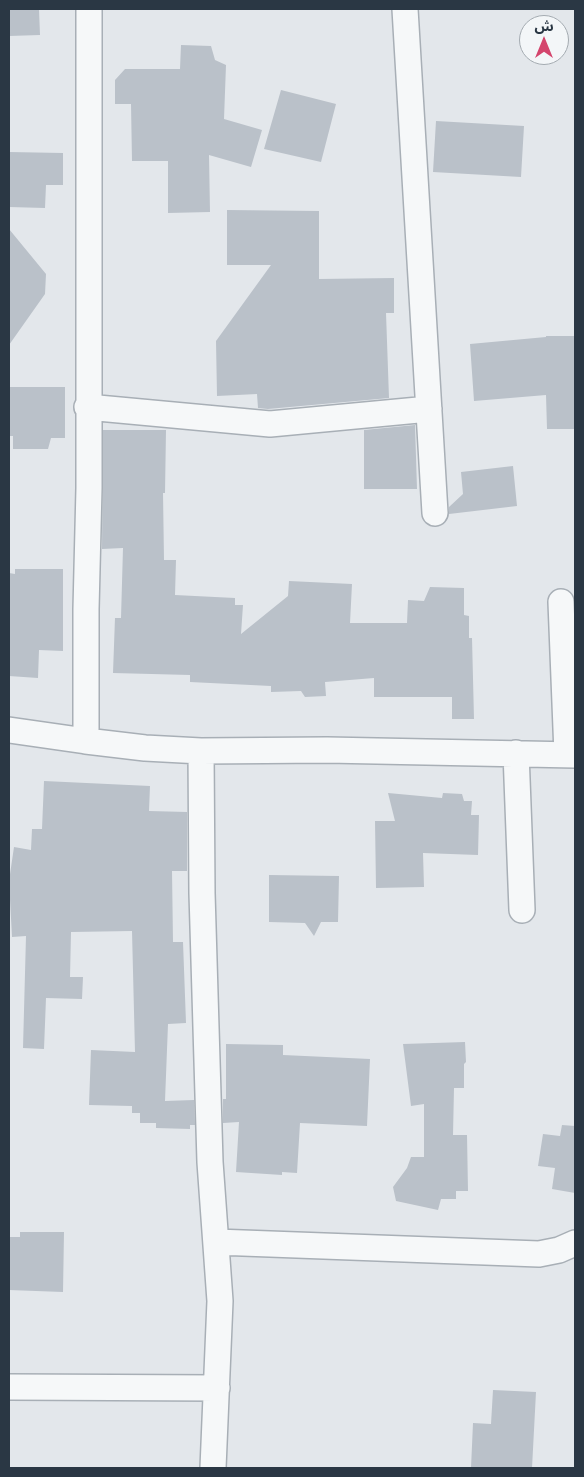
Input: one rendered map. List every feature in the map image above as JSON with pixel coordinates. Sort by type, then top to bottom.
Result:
[{"type":"street","points":[[86,741],[86,609],[89,488],[87,407],[89,9]]},
{"type":"street","points":[[405,9],[435,513]]},
{"type":"street","points":[[87,407],[270,424],[429,409]]},
{"type":"street","points":[[9,730],[145,748],[201,751],[327,750],[571,754],[561,602]]},
{"type":"street","points":[[201,751],[202,893],[210,1162],[220,1301],[214,1468]]},
{"type":"street","points":[[516,753],[522,910]]},
{"type":"street","points":[[216,1242],[539,1254],[559,1250],[575,1243]]},
{"type":"street","points":[[9,1387],[217,1388]]},
{"type":"building","points":[[9,9],[39,9],[40,35],[9,36]]},
{"type":"building","points":[[181,45],[211,46],[215,60],[226,65],[224,119],[262,130],[251,167],[209,155],[210,212],[168,213],[168,161],[132,161],[131,104],[115,104],[115,80],[125,69],[180,69]]},
{"type":"building","points":[[281,90],[336,104],[321,162],[264,149]]},
{"type":"building","points":[[436,121],[524,126],[521,177],[433,172]]},
{"type":"building","points":[[9,152],[63,153],[63,185],[46,185],[45,208],[9,207]]},
{"type":"building","points":[[227,210],[319,211],[319,279],[394,278],[394,313],[386,313],[389,398],[268,409],[258,408],[257,394],[217,396],[216,341],[271,265],[227,265]]},
{"type":"building","points":[[9,229],[46,274],[45,294],[9,345]]},
{"type":"building","points":[[546,336],[575,336],[575,429],[547,429],[546,395],[474,401],[470,344]]},
{"type":"building","points":[[9,387],[65,387],[65,438],[51,438],[48,449],[13,449],[13,436],[9,436]]},
{"type":"building","points":[[415,425],[417,489],[364,489],[364,430]]},
{"type":"building","points":[[103,430],[166,430],[165,493],[163,493],[164,560],[176,560],[175,595],[235,598],[235,605],[243,605],[241,634],[288,596],[289,581],[352,584],[350,623],[407,623],[408,600],[424,601],[430,587],[464,588],[464,615],[469,616],[469,638],[472,638],[474,719],[452,719],[452,697],[374,697],[374,678],[325,682],[326,696],[305,697],[301,691],[271,692],[271,686],[190,682],[190,675],[113,673],[115,618],[121,618],[123,548],[102,549]]},
{"type":"building","points":[[513,466],[517,506],[449,514],[449,507],[463,494],[461,472]]},
{"type":"building","points":[[15,569],[63,569],[63,651],[39,650],[38,678],[9,676],[9,573],[15,574]]},
{"type":"building","points":[[44,781],[150,786],[149,811],[187,812],[187,871],[172,871],[173,942],[183,942],[186,1023],[168,1024],[165,1101],[194,1100],[195,1125],[190,1125],[190,1129],[156,1128],[156,1123],[140,1123],[140,1113],[132,1113],[132,1106],[89,1105],[91,1050],[135,1052],[132,931],[71,932],[70,977],[83,977],[82,999],[46,998],[44,1049],[23,1048],[26,936],[12,937],[9,881],[14,847],[31,850],[32,829],[42,829]]},
{"type":"building","points":[[388,793],[442,798],[443,793],[462,794],[464,801],[472,801],[471,815],[479,815],[478,855],[423,853],[424,887],[376,888],[375,821],[395,821]]},
{"type":"building","points":[[269,875],[339,876],[338,922],[321,922],[314,936],[305,923],[269,922]]},
{"type":"building","points":[[465,1042],[464,1088],[454,1088],[453,1135],[467,1135],[468,1191],[456,1191],[456,1199],[441,1199],[438,1210],[396,1201],[393,1187],[407,1168],[411,1157],[424,1157],[424,1104],[411,1106],[403,1044]]},
{"type":"building","points":[[226,1044],[283,1045],[283,1055],[370,1059],[367,1126],[300,1123],[297,1173],[282,1172],[282,1175],[236,1172],[239,1122],[223,1123],[223,1099],[226,1099]]},
{"type":"building","points":[[562,1125],[575,1126],[575,1193],[552,1189],[555,1168],[538,1166],[543,1134],[560,1136]]},
{"type":"building","points":[[20,1232],[64,1232],[63,1292],[9,1290],[9,1237],[20,1237]]},
{"type":"building","points":[[493,1390],[536,1392],[532,1468],[471,1468],[473,1423],[491,1424]]}]
